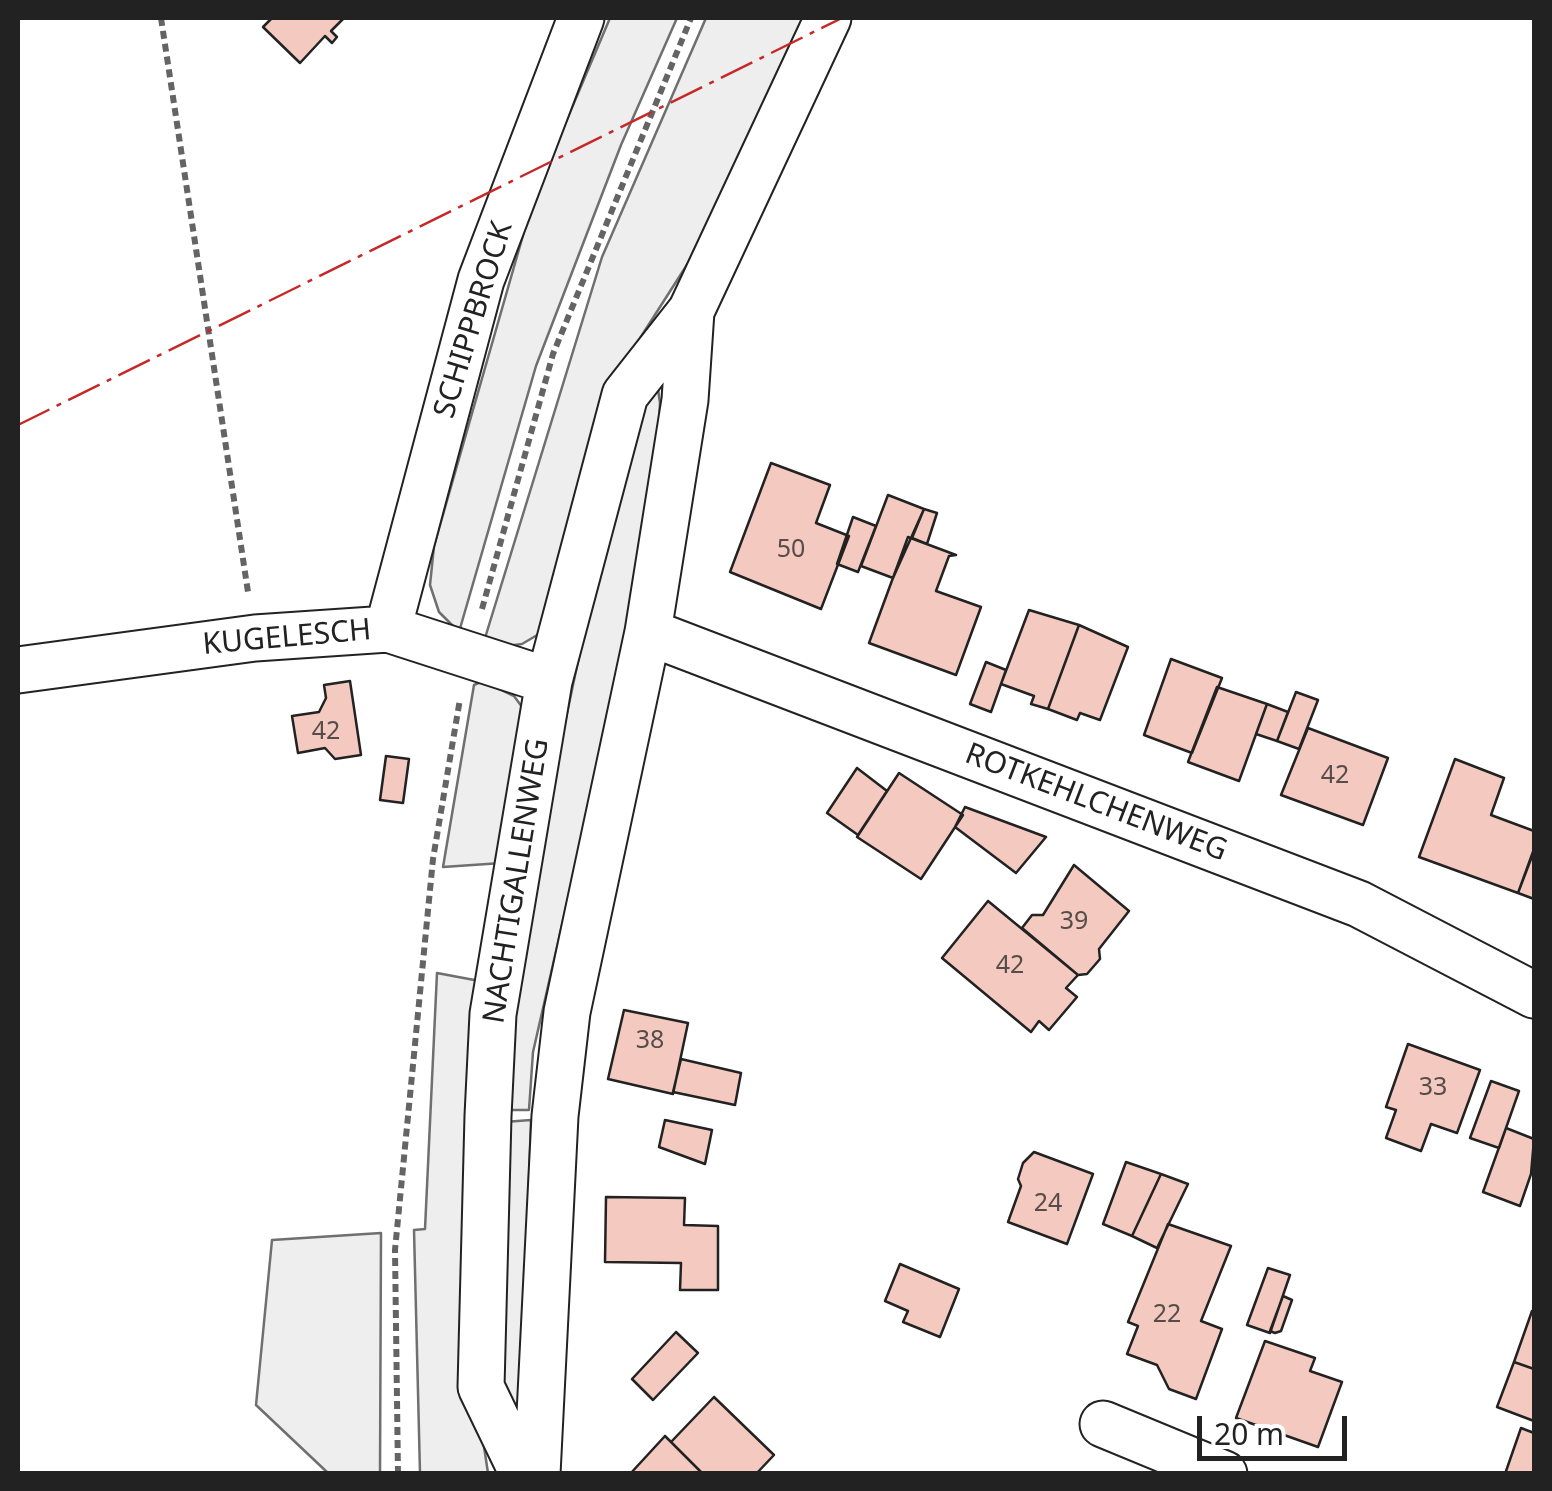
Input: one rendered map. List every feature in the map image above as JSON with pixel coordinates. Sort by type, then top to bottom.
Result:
[{"type":"street","name":"SCHIPPBROCK","points":[[388,629],[481,280],[581,18]]},
{"type":"street","name":"NACHTIGALLENWEG","points":[[523,1474],[481,1387],[488,1116],[493,1014],[549,680],[625,395],[691,311],[828,18]]},
{"type":"street","name":"NACHTIGALLENWEG","points":[[538,1474],[555,1116],[567,1012],[648,632],[685,400],[691,311]]},
{"type":"street","name":"KUGELESCH","points":[[18,670],[255,638],[388,629],[549,680]]},
{"type":"street","name":"ROTKEHLCHENWEG","points":[[648,632],[1359,904],[1534,994]]},
{"type":"street","points":[[1103,1424],[1224,1474]]},
{"type":"path","points":[[161,18],[255,638]]},
{"type":"path","points":[[398,1474],[396,1250],[433,859],[469,656],[553,354],[692,18]]},
{"type":"shaded area","points":[[610,18],[677,18],[621,145],[536,366],[459,632],[439,612],[430,585],[434,546],[534,197]]},
{"type":"shaded area","points":[[706,18],[809,18],[699,246],[635,346],[539,634],[522,644],[507,646],[485,638],[602,257]]},
{"type":"shaded area","points":[[652,387],[658,389],[660,403],[658,441],[615,693],[533,1052],[529,1110],[504,1110],[468,1341],[488,1473],[420,1473],[414,1230],[425,1229],[437,973],[517,988],[548,803],[620,463]]},
{"type":"shaded area","points":[[483,681],[514,696],[525,711],[502,863],[443,867],[474,685]]},
{"type":"shaded area","points":[[531,1120],[521,1414],[516,1417],[502,1392],[504,1122]]},
{"type":"shaded area","points":[[381,1233],[380,1473],[328,1473],[256,1405],[272,1240]]},
{"type":"building","points":[[272,18],[344,18],[331,31],[337,37],[332,43],[325,36],[300,63],[263,27]]},
{"type":"building","points":[[771,463],[830,485],[816,523],[849,536],[821,609],[730,572]]},
{"type":"building","points":[[888,495],[924,509],[893,578],[861,566]]},
{"type":"building","points":[[924,509],[937,513],[927,544],[912,538]]},
{"type":"building","points":[[853,517],[876,526],[858,572],[837,564]]},
{"type":"building","points":[[908,537],[956,555],[949,556],[936,591],[981,607],[956,675],[869,643]]},
{"type":"building","points":[[1029,610],[1079,625],[1048,709],[1031,704],[1034,696],[1001,684]]},
{"type":"building","points":[[1079,625],[1128,647],[1100,720],[1080,713],[1077,720],[1048,709]]},
{"type":"building","points":[[1171,659],[1222,678],[1192,753],[1144,735]]},
{"type":"building","points":[[986,662],[1006,670],[991,712],[970,704]]},
{"type":"building","points":[[350,681],[361,755],[335,759],[325,748],[298,753],[292,716],[319,712],[326,698],[324,685]]},
{"type":"building","points":[[1217,687],[1267,704],[1239,781],[1188,762]]},
{"type":"building","points":[[1296,692],[1318,700],[1299,749],[1277,741]]},
{"type":"building","points":[[1267,704],[1288,712],[1277,741],[1256,734]]},
{"type":"building","points":[[1308,728],[1388,758],[1363,825],[1281,795]]},
{"type":"building","points":[[386,756],[409,759],[403,803],[380,800]]},
{"type":"building","points":[[1455,759],[1504,778],[1491,815],[1534,831],[1534,849],[1518,893],[1419,857]]},
{"type":"building","points":[[857,768],[887,791],[858,835],[827,813]]},
{"type":"building","points":[[899,773],[963,815],[921,879],[857,837]]},
{"type":"building","points":[[965,807],[1046,837],[1016,873],[955,827]]},
{"type":"building","points":[[1534,851],[1534,899],[1518,893]]},
{"type":"building","points":[[1074,865],[1129,911],[1099,949],[1100,959],[1087,974],[1078,975],[1022,928],[1032,915],[1043,915]]},
{"type":"building","points":[[988,901],[1078,975],[1066,988],[1077,997],[1049,1030],[1039,1021],[1031,1032],[942,958]]},
{"type":"building","points":[[624,1010],[688,1023],[673,1094],[608,1079]]},
{"type":"building","points":[[1408,1044],[1480,1070],[1457,1133],[1431,1124],[1421,1151],[1386,1138],[1396,1110],[1386,1107]]},
{"type":"building","points":[[681,1059],[741,1073],[735,1105],[673,1092]]},
{"type":"building","points":[[1491,1081],[1519,1091],[1499,1148],[1470,1138]]},
{"type":"building","points":[[665,1120],[712,1130],[705,1164],[659,1147]]},
{"type":"building","points":[[1506,1128],[1534,1139],[1531,1174],[1520,1206],[1483,1192]]},
{"type":"building","points":[[1034,1152],[1093,1174],[1067,1244],[1008,1222],[1021,1186],[1018,1179],[1023,1163]]},
{"type":"building","points":[[1126,1162],[1161,1174],[1132,1236],[1103,1224]]},
{"type":"building","points":[[1161,1174],[1188,1184],[1157,1248],[1132,1236]]},
{"type":"building","points":[[606,1197],[685,1198],[684,1225],[718,1226],[718,1290],[680,1290],[681,1263],[605,1262]]},
{"type":"building","points":[[1168,1224],[1231,1246],[1201,1321],[1222,1329],[1196,1399],[1169,1389],[1157,1365],[1127,1354],[1138,1326],[1128,1322]]},
{"type":"building","points":[[900,1264],[959,1289],[940,1337],[903,1322],[908,1311],[885,1301]]},
{"type":"building","points":[[1268,1268],[1290,1275],[1270,1333],[1247,1325]]},
{"type":"building","points":[[1283,1296],[1292,1300],[1281,1331],[1275,1333],[1270,1331]]},
{"type":"building","points":[[1534,1311],[1534,1369],[1514,1362]]},
{"type":"building","points":[[676,1332],[698,1353],[653,1400],[632,1379]]},
{"type":"building","points":[[1265,1341],[1315,1358],[1310,1371],[1342,1382],[1318,1447],[1236,1418]]},
{"type":"building","points":[[1514,1362],[1534,1369],[1534,1421],[1497,1407]]},
{"type":"building","points":[[714,1397],[774,1455],[756,1474],[703,1474],[671,1442]]},
{"type":"building","points":[[1521,1428],[1534,1433],[1534,1474],[1505,1474]]},
{"type":"building","points":[[665,1436],[703,1474],[630,1474]]},
{"type":"power","points":[[18,425],[842,18]]}]
